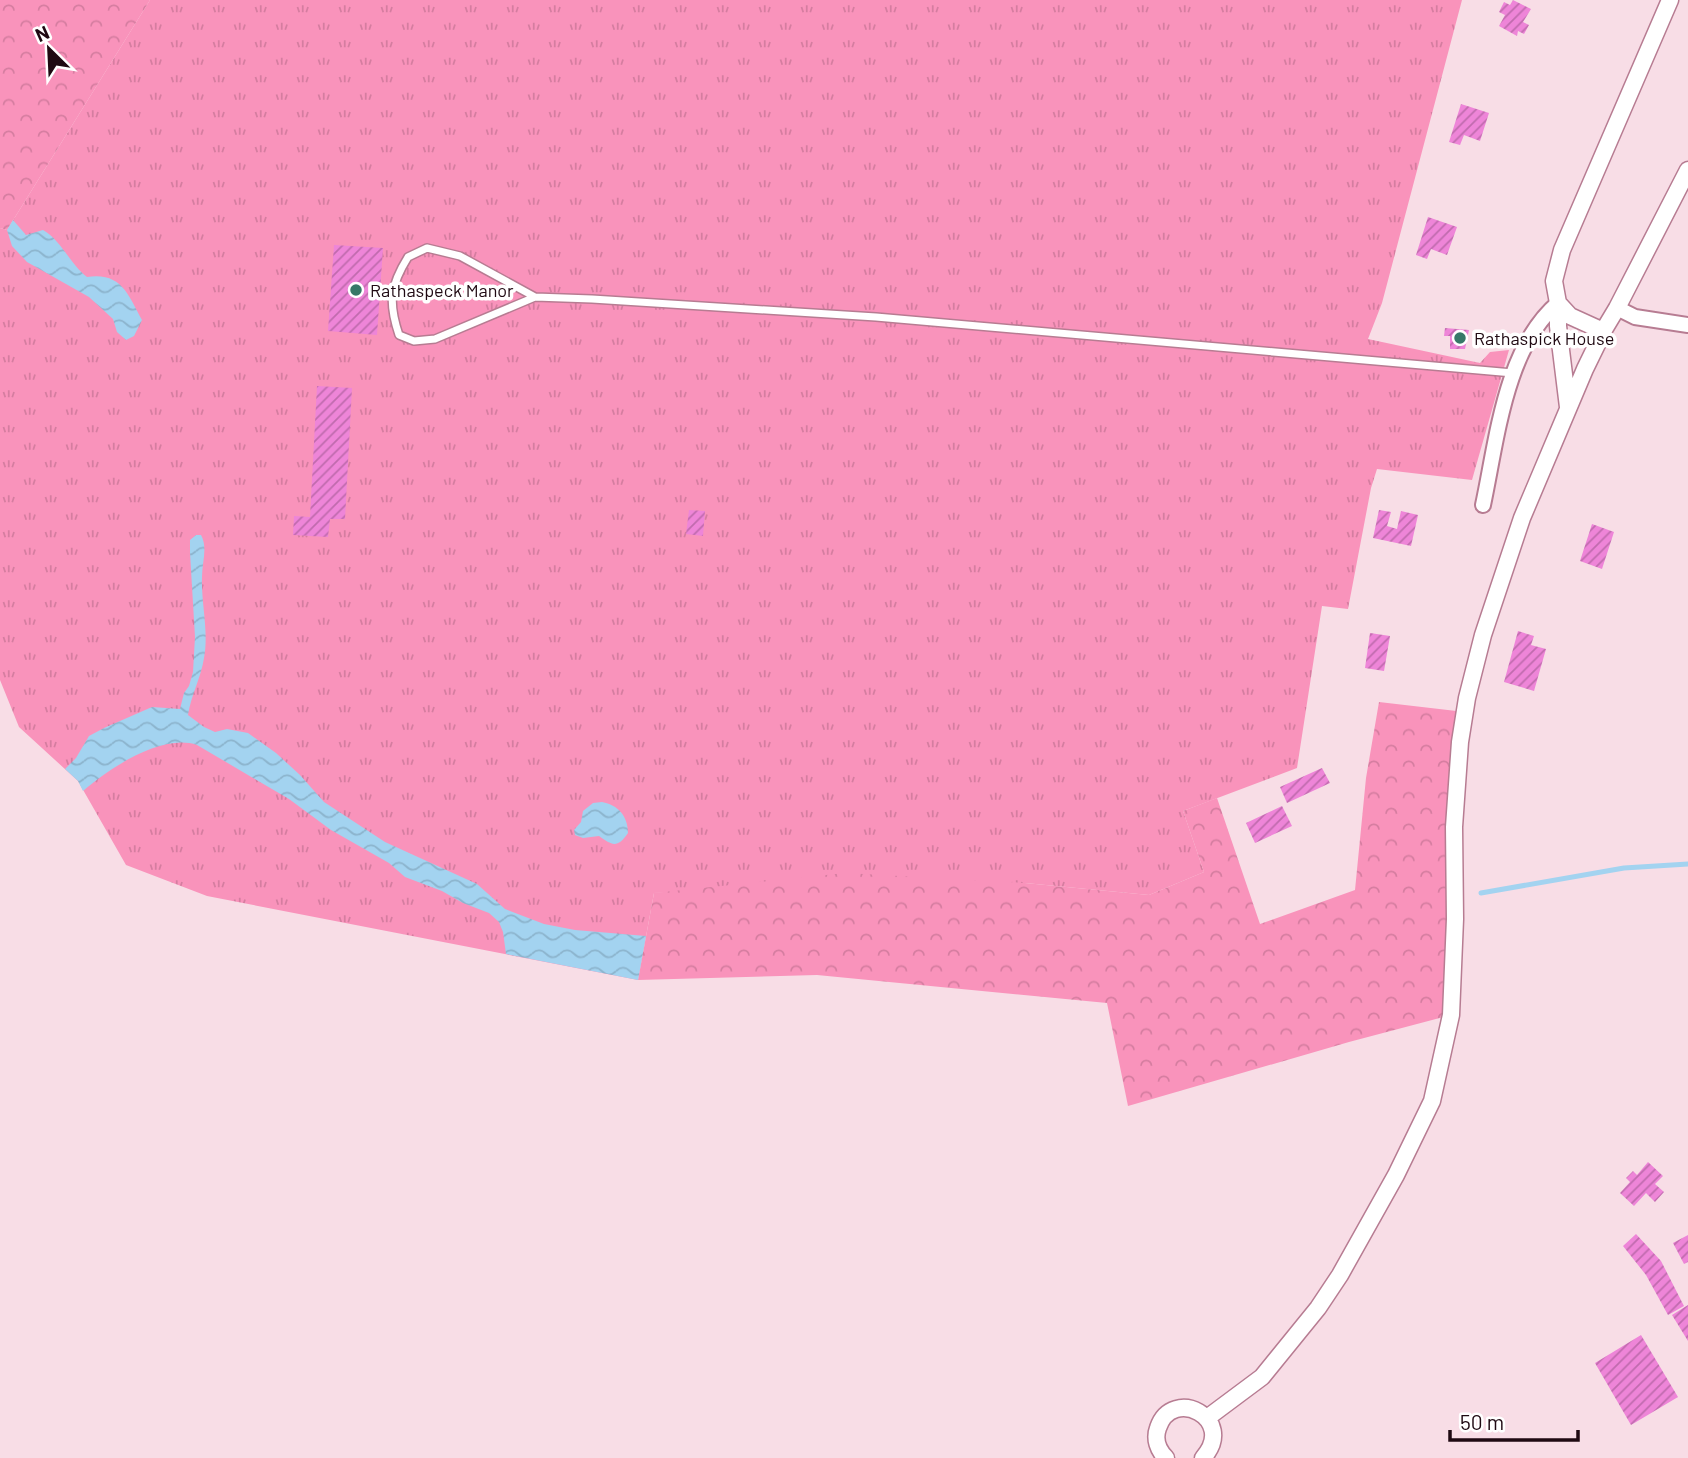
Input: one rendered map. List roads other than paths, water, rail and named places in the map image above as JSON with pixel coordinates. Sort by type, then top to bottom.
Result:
[{"type":"street","points":[[1568,407],[1554,281],[1562,250],[1670,0]]},
{"type":"street","points":[[1207,1418],[1262,1377],[1318,1308],[1340,1275],[1396,1175],[1432,1101],[1451,1015],[1455,919],[1454,827],[1460,742],[1483,635],[1522,517],[1568,407],[1603,331],[1617,309],[1688,170]]},
{"type":"street","points":[[1558,303],[1570,316],[1603,331]]},
{"type":"street","points":[[1483,505],[1513,373],[1526,343],[1544,316],[1558,303]]},
{"type":"street","points":[[1617,309],[1635,317],[1688,325]]},
{"type":"street","points":[[1160,1456],[1156,1434],[1164,1417],[1181,1408],[1191,1408],[1207,1418],[1213,1435],[1213,1444],[1203,1458]]},
{"type":"lane","points":[[535,298],[460,256],[427,248],[408,257],[391,291],[398,335],[414,341],[435,339],[535,298],[593,299],[876,317],[1513,373]]},
{"type":"water","points":[[13,220],[26,235],[43,230],[50,235],[87,277],[108,278],[122,287],[142,320],[134,336],[126,340],[117,332],[113,319],[89,297],[27,262],[12,246],[7,230]]},
{"type":"water","points":[[201,535],[204,545],[202,587],[205,648],[203,665],[188,715],[215,732],[227,729],[248,733],[276,753],[324,802],[385,842],[477,884],[505,909],[544,924],[575,930],[646,936],[638,980],[506,954],[499,922],[489,913],[405,877],[389,863],[331,830],[289,799],[197,745],[168,744],[153,748],[107,772],[83,791],[78,781],[65,769],[76,758],[89,736],[152,707],[180,709],[193,672],[195,637],[190,540]]},
{"type":"water","points":[[602,802],[617,809],[626,821],[628,833],[614,844],[599,836],[583,838],[575,835],[574,830],[581,822],[583,811],[593,803]]},
{"type":"waterway","points":[[1481,893],[1624,868],[1688,864]]},
{"type":"place","name":"Rathaspeck Manor","points":[[356,290]]},
{"type":"place","name":"Rathaspick House","points":[[1460,338]]}]
